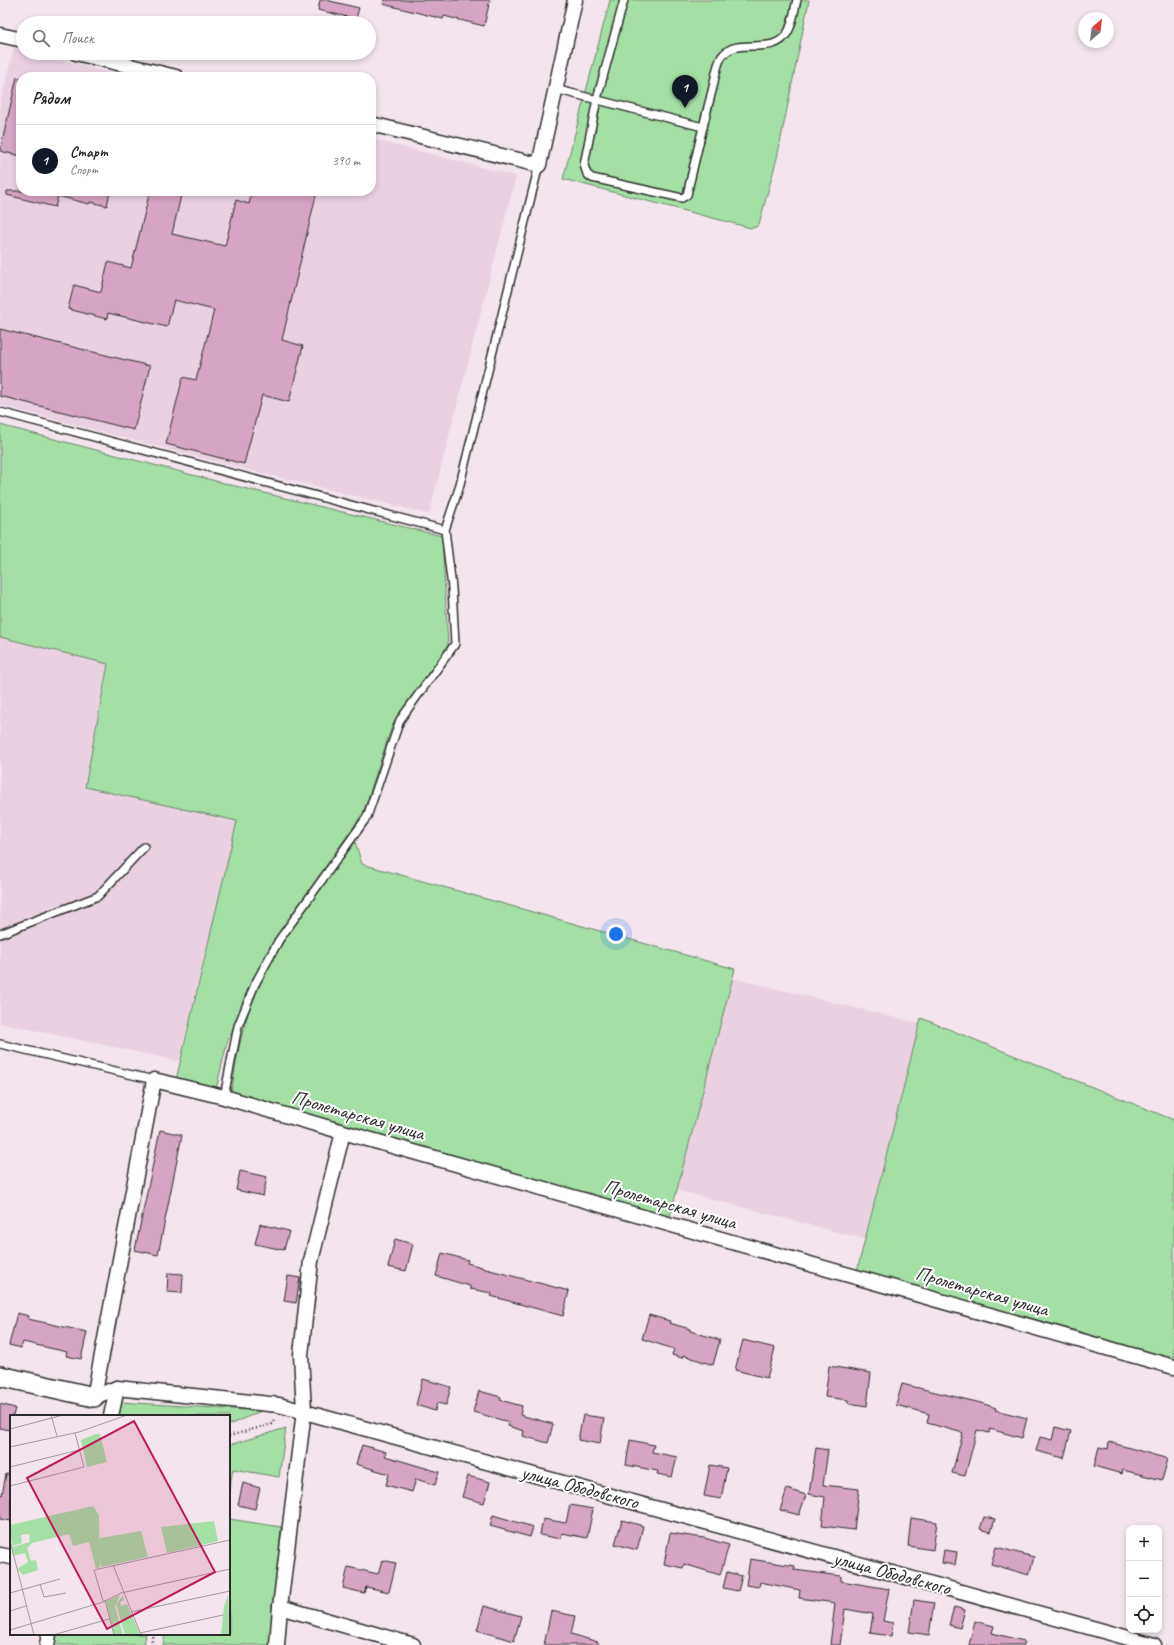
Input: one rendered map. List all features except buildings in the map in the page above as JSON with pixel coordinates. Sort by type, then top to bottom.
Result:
[{"type":"street","points":[[376,125],[539,165],[575,0]]},
{"type":"street","points":[[0,35],[16,38]]},
{"type":"street","points":[[105,60],[155,72]]},
{"type":"street","points":[[0,1376],[94,1397],[154,1080]]},
{"type":"street","name":"Пролетарская улица","points":[[154,1080],[224,1097],[343,1132],[1174,1366]]},
{"type":"street","points":[[277,1645],[280,1607],[304,1412],[301,1355],[311,1261],[343,1132]]},
{"type":"street","points":[[110,1415],[117,1388]]},
{"type":"street","name":"улица Ободовского","points":[[94,1397],[117,1388],[279,1405],[1154,1645]]},
{"type":"street","points":[[0,1555],[10,1557]]},
{"type":"street","points":[[280,1607],[412,1645]]},
{"type":"street","points":[[47,1645],[49,1635]]},
{"type":"lane","points":[[624,0],[597,99],[584,165],[587,174],[592,178],[683,198],[686,195],[702,127],[722,57],[732,49],[739,47],[769,46],[783,39],[791,26],[797,0]]},
{"type":"lane","points":[[555,89],[702,127]]},
{"type":"lane","points":[[224,1097],[238,1026],[256,984],[279,940],[367,817],[400,720],[455,644],[452,588],[445,530],[459,488],[539,165]]},
{"type":"lane","points":[[0,412],[445,530]]},
{"type":"lane","points":[[0,934],[98,896],[144,847]]},
{"type":"lane","points":[[0,1044],[154,1080]]},
{"type":"path","points":[[230,1436],[272,1424],[279,1405]]},
{"type":"path","points":[[152,1645],[153,1635]]},
{"type":"shaded area","points":[[14,48],[16,49],[16,60],[60,60],[107,72],[16,72],[16,196],[376,196],[376,140],[516,176],[429,514],[244,469],[0,405],[0,104]]},
{"type":"shaded area","points":[[0,637],[108,663],[85,787],[238,821],[179,1061],[0,1023]]},
{"type":"shaded area","points":[[733,978],[921,1024],[864,1239],[677,1190]]},
{"type":"green space","points":[[610,0],[809,0],[777,158],[759,224],[756,227],[751,228],[563,179]]},
{"type":"green space","points":[[0,425],[235,486],[442,536],[448,645],[392,726],[363,813],[274,941],[247,993],[227,1043],[216,1089],[176,1080],[237,821],[85,787],[108,664],[0,637]]},
{"type":"green space","points":[[355,842],[362,864],[735,969],[669,1220],[231,1093],[238,1051],[244,1027],[263,977],[276,953],[306,907]]},
{"type":"green space","points":[[921,1018],[1174,1120],[1174,1360],[857,1271]]},
{"type":"green space","points":[[120,1402],[261,1411],[230,1425],[230,1415],[117,1415]]},
{"type":"green space","points":[[286,1428],[279,1477],[233,1469],[230,1486],[230,1445]]},
{"type":"green space","points":[[230,1519],[281,1527],[271,1645],[163,1645],[165,1635],[230,1635]]},
{"type":"green space","points":[[56,1635],[146,1635],[144,1645],[54,1645]]},
{"type":"place","name":"Старт","points":[[685,108]]}]
